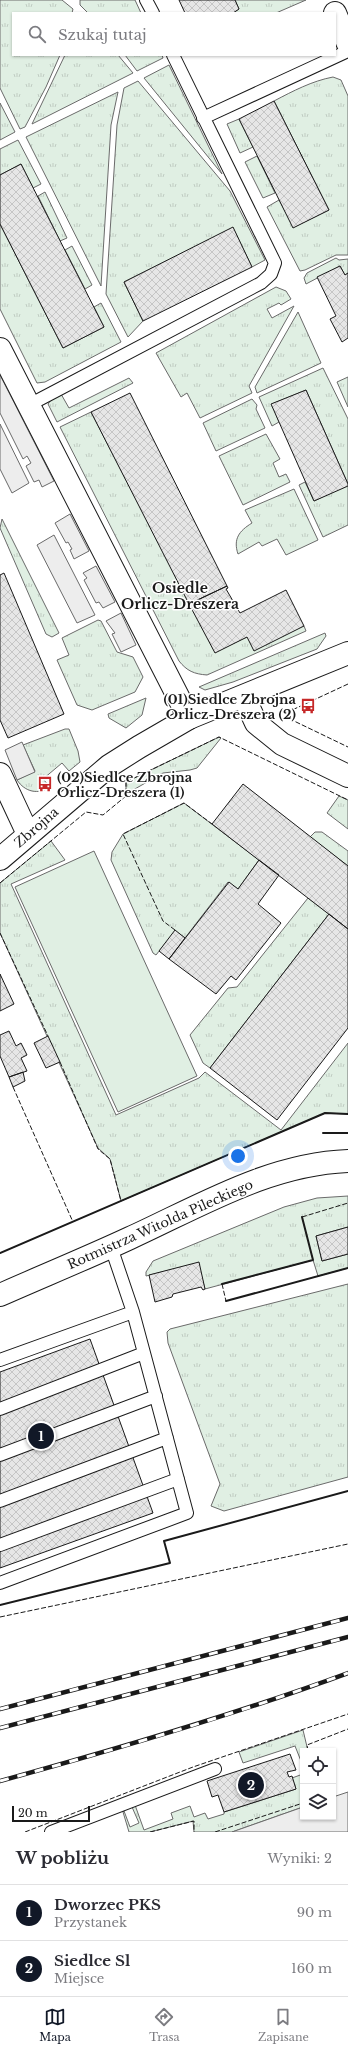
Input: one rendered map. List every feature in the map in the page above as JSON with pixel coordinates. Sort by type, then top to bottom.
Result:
[{"type":"street","points":[[329,0],[335,12]]},
{"type":"street","points":[[336,15],[348,44]]},
{"type":"street","points":[[0,349],[189,718]]},
{"type":"street","name":"Zbrojna","points":[[0,859],[108,766],[189,718],[244,697],[348,653]]},
{"type":"street","points":[[244,697],[256,723],[282,744],[348,776]]},
{"type":"street","points":[[0,774],[28,834]]},
{"type":"street","name":"Rotmistrza Witolda Pileckiego","points":[[0,1295],[111,1247],[232,1189],[269,1176],[321,1164],[348,1161]]},
{"type":"lane","points":[[146,0],[152,12]]},
{"type":"lane","points":[[336,56],[348,50]]},
{"type":"lane","points":[[29,405],[261,282],[271,274],[275,263],[173,56]]},
{"type":"lane","points":[[203,118],[335,56]]},
{"type":"lane","points":[[0,1583],[187,1513],[133,1312],[111,1247]]},
{"type":"lane","points":[[0,1360],[133,1312]]},
{"type":"lane","points":[[0,1409],[144,1353]]},
{"type":"lane","points":[[0,1455],[156,1396]]},
{"type":"lane","points":[[0,1501],[167,1438]]},
{"type":"lane","points":[[0,1545],[178,1479]]},
{"type":"lane","points":[[51,1832],[215,1769]]},
{"type":"green space","points":[[0,0],[62,0],[73,9],[72,12],[12,12],[12,56],[60,56],[46,87],[25,127],[20,129],[0,88]]},
{"type":"green space","points":[[80,0],[135,0],[141,12],[87,12],[80,5]]},
{"type":"green space","points":[[235,0],[306,0],[278,12],[234,12],[239,9]]},
{"type":"green space","points":[[65,56],[119,56],[133,73],[32,124]]},
{"type":"green space","points":[[126,56],[162,56],[163,58],[137,71]]},
{"type":"green space","points":[[169,65],[222,174],[144,78]]},
{"type":"green space","points":[[333,77],[341,80],[348,96],[348,255],[336,255],[300,271],[267,207],[279,200],[294,227],[329,210],[274,101],[295,90]]},
{"type":"green space","points":[[138,81],[230,191],[265,260],[252,267],[233,228],[124,282],[143,321],[128,337],[106,294],[117,125],[124,88]]},
{"type":"green space","points":[[118,92],[111,125],[101,286],[26,137]]},
{"type":"green space","points":[[0,103],[15,132],[0,140]]},
{"type":"green space","points":[[239,119],[253,147],[240,153],[227,124]]},
{"type":"green space","points":[[18,140],[41,184],[33,188],[21,164],[0,175],[0,149]]},
{"type":"green space","points":[[257,156],[275,193],[263,198],[245,162]]},
{"type":"green space","points":[[45,192],[67,238],[60,241],[38,196]]},
{"type":"green space","points":[[0,224],[63,348],[104,327],[94,307],[101,303],[121,342],[45,382],[37,383],[0,309]]},
{"type":"green space","points":[[72,246],[92,285],[85,289],[65,250]]},
{"type":"green space","points":[[336,258],[339,260],[348,259],[348,273],[345,275],[340,266],[306,284],[304,278],[307,273]]},
{"type":"green space","points":[[276,287],[286,291],[291,299],[281,305],[279,303],[267,309],[272,318],[294,306],[249,386],[252,393],[200,418],[187,393],[181,397],[156,353]]},
{"type":"green space","points":[[298,312],[321,363],[257,393],[255,387]]},
{"type":"green space","points":[[323,368],[348,419],[348,484],[306,390],[272,404],[279,422],[272,426],[259,397]]},
{"type":"green space","points":[[348,377],[348,407],[337,382]]},
{"type":"green space","points":[[129,378],[133,383],[57,422],[48,404],[51,400],[61,394],[69,408]]},
{"type":"green space","points":[[252,399],[257,405],[256,409],[265,428],[216,451],[203,423]]},
{"type":"green space","points":[[91,412],[215,652],[247,637],[304,626],[306,631],[207,675],[198,674],[188,670],[179,661],[60,427]]},
{"type":"green space","points":[[266,434],[280,459],[273,463],[279,477],[286,474],[290,482],[243,505],[219,456]]},
{"type":"green space","points":[[305,482],[314,501],[348,485],[348,525],[323,537],[299,485]]},
{"type":"green space","points":[[294,489],[318,540],[286,555],[277,539],[262,546],[259,542],[238,554],[236,544],[238,536],[252,523],[245,510]]},
{"type":"green space","points":[[2,519],[59,633],[52,637],[46,634],[0,528]]},
{"type":"green space","points":[[98,620],[101,621],[117,652],[133,657],[143,677],[135,692],[92,710],[77,705],[57,660],[69,655],[62,638]]},
{"type":"green space","points":[[325,633],[326,636],[317,649],[233,682],[205,690],[199,687]]},
{"type":"green space","points":[[146,698],[142,715],[126,728],[109,718],[108,714]]},
{"type":"green space","points":[[65,729],[69,729],[78,751],[80,762],[69,771],[62,763],[43,779],[50,787],[41,791],[28,790],[17,780],[35,771],[23,745]]},
{"type":"green space","points":[[219,737],[221,738],[197,768],[163,773],[126,794],[126,782]]},
{"type":"green space","points":[[339,796],[348,800],[348,829],[327,813]]},
{"type":"green space","points":[[184,803],[259,860],[238,889],[228,882],[185,938],[175,931],[156,955],[153,953],[111,860],[112,852],[123,834]]},
{"type":"green space","points":[[315,832],[322,832],[348,851],[348,866],[310,837]]},
{"type":"green space","points":[[51,841],[65,860],[11,884],[116,1115],[199,1078],[205,1072],[281,1130],[348,1043],[348,1114],[325,1113],[121,1201],[110,1159],[98,1148],[0,933],[0,883]]},
{"type":"green space","points":[[94,851],[197,1076],[118,1112],[15,887]]},
{"type":"green space","points":[[308,898],[329,914],[210,1068],[203,1063],[190,1035],[228,988],[237,987]]},
{"type":"green space","points":[[348,1196],[348,1227],[316,1236],[322,1261],[348,1254],[348,1268],[318,1276],[313,1260],[205,1289],[198,1263],[146,1276],[146,1272],[153,1261],[284,1207],[317,1198]]},
{"type":"green space","points":[[348,1284],[348,1477],[224,1511],[211,1506],[220,1484],[168,1343],[167,1332],[170,1329]]},
{"type":"green space","points":[[303,1730],[307,1748],[300,1748],[300,1758],[295,1746],[243,1763],[239,1752]]},
{"type":"green space","points":[[300,1775],[300,1808],[232,1832],[194,1832],[193,1821],[150,1832],[129,1832],[123,1812],[124,1811],[130,1827],[139,1823],[132,1807],[135,1805],[144,1830],[173,1819],[171,1813],[190,1806],[194,1817],[205,1813],[208,1819],[224,1814],[224,1812],[296,1789],[292,1778]]},
{"type":"shaded area","points":[[0,375],[54,481],[42,487],[39,480],[34,482],[26,466],[31,463],[27,456],[23,459],[0,413]]},
{"type":"shaded area","points":[[0,424],[29,483],[12,493],[0,469]]},
{"type":"shaded area","points":[[70,514],[89,551],[74,559],[70,550],[72,549],[68,542],[66,543],[55,523]]},
{"type":"shaded area","points":[[54,535],[95,615],[77,623],[37,545]]},
{"type":"shaded area","points":[[96,566],[115,602],[103,608],[99,602],[96,603],[84,580],[87,578],[83,573]]},
{"type":"shaded area","points":[[121,613],[136,645],[121,652],[112,634],[115,633],[106,621]]},
{"type":"shaded area","points":[[22,742],[35,772],[17,780],[5,750]]},
{"type":"shaded area","points":[[348,1792],[348,1832],[232,1832],[300,1808],[300,1820],[336,1820],[336,1796]]},
{"type":"building","points":[[179,0],[235,0],[239,9],[234,12],[185,12]]},
{"type":"building","points":[[274,101],[329,210],[293,228],[239,119]]},
{"type":"building","points":[[21,164],[104,327],[63,348],[0,224],[0,175]]},
{"type":"building","points":[[233,227],[252,267],[143,321],[124,282]]},
{"type":"building","points":[[340,266],[345,275],[348,273],[348,338],[342,342],[330,319],[336,316],[317,277]]},
{"type":"building","points":[[306,390],[348,484],[348,486],[314,501],[271,404]]},
{"type":"building","points":[[130,393],[227,586],[189,604],[91,412]]},
{"type":"building","points":[[4,573],[64,714],[8,738],[0,720],[0,575]]},
{"type":"building","points":[[227,586],[228,588],[226,589],[240,613],[286,590],[304,626],[254,651],[247,637],[215,653],[189,604]]},
{"type":"building","points":[[243,784],[348,866],[348,929],[212,824]]},
{"type":"building","points":[[259,860],[279,875],[258,904],[281,923],[236,980],[231,976],[216,994],[169,959],[229,882],[238,889]]},
{"type":"building","points":[[329,914],[348,929],[348,1028],[277,1120],[210,1068]]},
{"type":"building","points":[[175,930],[185,938],[169,959],[159,951]]},
{"type":"building","points":[[0,974],[14,1004],[0,1011]]},
{"type":"building","points":[[9,1031],[16,1046],[21,1043],[27,1055],[21,1058],[27,1071],[9,1077],[0,1056],[0,1035]]},
{"type":"building","points":[[48,1036],[60,1062],[46,1068],[34,1043]]},
{"type":"building","points":[[23,1072],[25,1081],[13,1087],[9,1077]]},
{"type":"building","points":[[348,1227],[348,1254],[322,1261],[316,1236]]},
{"type":"building","points":[[199,1262],[205,1289],[203,1290],[201,1287],[173,1294],[172,1297],[155,1302],[149,1275]]},
{"type":"building","points":[[90,1339],[153,1513],[0,1568],[0,1372]]},
{"type":"building","points":[[290,1754],[296,1770],[287,1772],[289,1777],[292,1776],[296,1789],[224,1812],[218,1795],[212,1797],[207,1781]]},
{"type":"railway","points":[[0,1709],[348,1618]]},
{"type":"railway","points":[[0,1728],[348,1637]]},
{"type":"railway","points":[[0,1781],[175,1731],[348,1673]]},
{"type":"fence","points":[[348,684],[290,711],[291,718],[294,721],[348,747]]},
{"type":"fence","points":[[0,883],[86,812],[103,815],[126,796],[126,782],[219,737],[348,800]]},
{"type":"fence","points":[[175,930],[163,921],[123,834],[184,803],[212,824]]},
{"type":"fence","points":[[0,933],[48,1036]]},
{"type":"fence","points":[[60,1062],[98,1149],[110,1159],[121,1201]]},
{"type":"fence","points":[[13,1087],[73,1222]]},
{"type":"fence","points":[[302,1217],[348,1203]]},
{"type":"fence","points":[[222,1284],[226,1301]]},
{"type":"fence","points":[[0,1617],[348,1544]]},
{"type":"fence","points":[[25,1832],[193,1767],[348,1714]]},
{"type":"fence","points":[[308,1748],[307,1745],[348,1729]]},
{"type":"fence","points":[[215,1832],[300,1804]]},
{"type":"fence","points":[[150,1832],[194,1821],[194,1832]]},
{"type":"wall","points":[[0,1253],[325,1113],[348,1114]]},
{"type":"wall","points":[[323,1133],[348,1133]]},
{"type":"wall","points":[[222,1284],[313,1260],[302,1217]]},
{"type":"wall","points":[[226,1301],[348,1268]]},
{"type":"wall","points":[[0,1605],[170,1563],[164,1541],[348,1491]]},
{"type":"place","name":"(01)Siedlce Zbrojna Orlicz-Dreszera (2)","points":[[308,706]]},
{"type":"place","name":"(02)Siedlce Zbrojna Orlicz-Dreszera (1)","points":[[45,784]]},
{"type":"place","name":"Dworzec PKS","points":[[41,1436]]},
{"type":"place","name":"Siedlce Sl","points":[[251,1785]]},
{"type":"district","name":"Osiedle Orlicz-Dreszera","points":[[180,596]]}]
